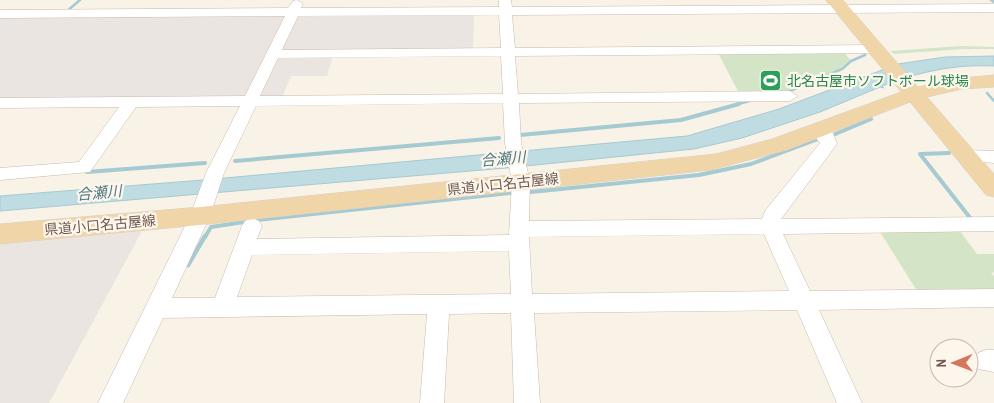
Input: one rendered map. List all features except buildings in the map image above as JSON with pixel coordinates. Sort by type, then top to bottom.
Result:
[{"type":"main road","points":[[838,4],[879,55],[994,189]]},
{"type":"main road","name":"県道小口名古屋線","points":[[0,234],[520,178],[711,162],[750,154],[817,129],[906,86],[994,81]]},
{"type":"street","points":[[70,14],[84,0]]},
{"type":"street","points":[[0,14],[70,14],[296,6],[971,4],[994,8]]},
{"type":"street","points":[[971,4],[994,23]]},
{"type":"street","points":[[506,5],[513,146],[520,178],[522,304],[527,403]]},
{"type":"street","points":[[110,403],[202,211],[215,173],[296,6]]},
{"type":"street","points":[[273,54],[508,52],[879,55]]},
{"type":"street","points":[[0,103],[790,96]]},
{"type":"street","points":[[0,174],[84,168],[130,102]]},
{"type":"street","points":[[817,129],[827,137],[829,144],[772,216],[771,228],[850,403]]},
{"type":"street","points":[[966,156],[994,157]]},
{"type":"street","points":[[244,247],[771,228],[994,224]]},
{"type":"street","points":[[223,307],[252,226]]},
{"type":"street","points":[[154,308],[994,298]]},
{"type":"street","points":[[432,403],[439,305]]},
{"type":"shaded area","points":[[474,14],[473,49],[282,51],[279,49],[297,15]]},
{"type":"shaded area","points":[[0,16],[286,16],[249,95],[242,98],[0,100]]},
{"type":"shaded area","points":[[333,56],[327,76],[291,76],[282,98],[262,98],[258,95],[275,59],[279,57]]},
{"type":"shaded area","points":[[142,231],[49,403],[0,403],[0,244]]},
{"type":"green space","points":[[961,46],[994,47],[994,49],[963,49],[894,54],[890,51]]},
{"type":"green space","name":"北名古屋市ソフトボール球場","points":[[843,51],[850,60],[839,69],[781,93],[739,93],[718,53]]},
{"type":"green space","points":[[960,231],[977,254],[994,254],[994,272],[991,273],[994,276],[994,293],[919,294],[880,232]]},
{"type":"water","name":"合瀬川","points":[[994,56],[994,66],[965,66],[909,77],[882,86],[884,88],[880,87],[820,112],[742,138],[694,149],[506,168],[0,211],[0,196],[203,180],[687,136],[779,109],[898,64],[945,57]]},
{"type":"waterway","points":[[67,11],[80,0]]},
{"type":"waterway","points":[[785,93],[842,69],[851,61],[865,55]]},
{"type":"waterway","points":[[987,93],[994,101]]},
{"type":"waterway","points":[[734,105],[754,100]]},
{"type":"waterway","points":[[520,135],[681,120],[739,104]]},
{"type":"waterway","points":[[833,135],[871,119]]},
{"type":"waterway","points":[[235,161],[499,138]]},
{"type":"waterway","points":[[531,192],[699,175],[751,164],[818,139]]},
{"type":"waterway","points":[[949,153],[920,154],[971,219]]},
{"type":"waterway","points":[[87,172],[205,163]]},
{"type":"waterway","points":[[205,237],[211,227],[257,220],[511,193]]},
{"type":"waterway","points":[[188,265],[205,236]]},
{"type":"place","name":"北名古屋市ソフトボール球場","points":[[771,81]]}]
